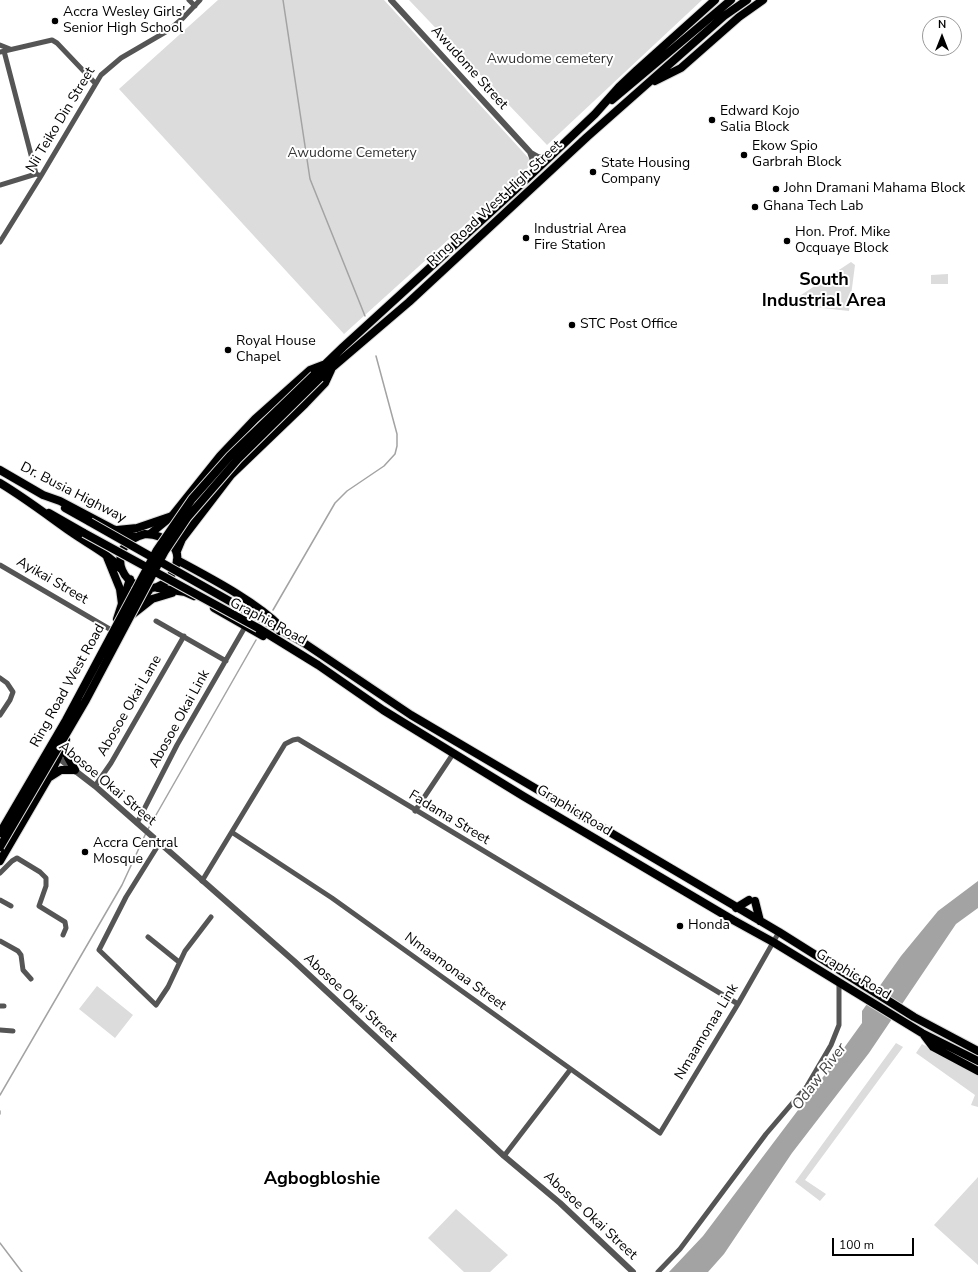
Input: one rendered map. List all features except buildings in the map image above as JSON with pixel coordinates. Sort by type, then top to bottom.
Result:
[{"type":"main road","name":"Ring Road West High Street","points":[[329,366],[349,341],[548,158],[604,105],[624,82],[715,0]]},
{"type":"main road","name":"Ring Road West High Street","points":[[604,105],[623,91],[731,0]]},
{"type":"main road","name":"Ring Road West High Street","points":[[329,366],[356,348],[409,302],[586,137],[724,16],[747,0]]},
{"type":"main road","name":"Ring Road West High Street","points":[[644,87],[681,68],[739,17],[763,0]]},
{"type":"main road","points":[[161,551],[225,473],[329,366]]},
{"type":"main road","points":[[150,534],[172,516],[220,456],[241,433],[310,370],[329,366]]},
{"type":"main road","points":[[177,551],[166,538],[150,534],[136,537],[124,547],[120,557],[120,568],[130,579],[154,588],[171,576],[177,560],[177,551],[182,539],[231,475],[325,383],[329,366]]},
{"type":"main road","name":"Dr. Busia Highway","points":[[0,470],[44,495],[60,501],[113,530],[136,537]]},
{"type":"main road","name":"Dr. Busia Highway","points":[[0,483],[36,505],[71,532],[105,553],[120,568]]},
{"type":"main road","points":[[44,495],[260,624]]},
{"type":"main road","points":[[36,505],[84,533],[278,634]]},
{"type":"main road","points":[[113,530],[136,528],[172,516]]},
{"type":"main road","name":"Ring Road West Road","points":[[0,833],[66,720],[161,551]]},
{"type":"main road","name":"Ring Road West Road","points":[[0,847],[86,700],[161,551]]},
{"type":"main road","points":[[105,553],[120,589],[122,604]]},
{"type":"main road","name":"Graphic Road","points":[[177,560],[276,621],[282,626],[278,634]]},
{"type":"main road","name":"Ring Road West Road","points":[[0,827],[113,631],[130,579]]},
{"type":"main road","name":"Ring Road West Road","points":[[0,861],[59,758],[79,707],[133,614],[154,588]]},
{"type":"main road","name":"Graphic Road","points":[[154,588],[179,591],[205,602],[262,636],[278,634],[304,643],[411,715],[779,932],[940,1032],[978,1051]]},
{"type":"main road","points":[[133,614],[152,599],[163,594],[179,591]]},
{"type":"main road","name":"Graphic Road","points":[[278,634],[383,710],[453,754],[732,920],[773,942],[922,1033],[963,1055],[978,1061]]},
{"type":"main road","points":[[65,741],[66,754],[76,770]]},
{"type":"main road","points":[[49,777],[61,770],[76,770]]},
{"type":"main road","points":[[736,908],[752,900],[760,921]]},
{"type":"main road","points":[[940,1032],[978,1048]]},
{"type":"main road","points":[[922,1033],[933,1047],[978,1071]]},
{"type":"street","points":[[189,0],[195,6]]},
{"type":"street","name":"Nii Teiko Din Street","points":[[0,242],[95,83],[106,69],[121,58],[169,30],[200,0]]},
{"type":"street","name":"Awudome Street","points":[[391,0],[530,152],[538,157],[548,158]]},
{"type":"street","points":[[5,51],[48,40],[54,41],[95,83]]},
{"type":"street","points":[[0,45],[5,51],[39,175],[0,185]]},
{"type":"street","name":"Awudome Street","points":[[530,152],[536,169]]},
{"type":"street","name":"Ayikai Street","points":[[0,565],[113,631]]},
{"type":"street","points":[[156,621],[226,661]]},
{"type":"street","name":"Abosoe Okai Link","points":[[138,824],[177,745],[245,627]]},
{"type":"street","name":"Abosoe Okai Lane","points":[[95,786],[115,757],[184,636]]},
{"type":"street","points":[[0,678],[7,683],[13,692],[0,716]]},
{"type":"street","name":"Fadama Street","points":[[202,881],[233,834],[285,744],[292,740],[301,740],[415,812],[738,1004]]},
{"type":"street","name":"Abosoe Okai Street","points":[[45,748],[76,770],[95,786],[159,844],[294,961],[504,1156],[560,1203],[633,1272]]},
{"type":"street","points":[[415,812],[453,754]]},
{"type":"street","name":"Nmaamonaa Street","points":[[233,834],[332,898],[570,1070],[660,1133]]},
{"type":"street","points":[[159,844],[126,897],[99,950],[156,1005],[168,987],[184,951],[211,917]]},
{"type":"street","points":[[0,873],[12,860],[17,858],[40,872],[46,878],[46,886],[39,906],[65,922],[66,928],[63,935]]},
{"type":"street","points":[[0,900],[11,906]]},
{"type":"street","name":"Nmaamonaa Link","points":[[660,1133],[738,1004],[779,932]]},
{"type":"street","points":[[148,937],[179,962]]},
{"type":"street","points":[[0,941],[18,951],[21,955],[23,970],[31,979]]},
{"type":"street","points":[[658,1272],[680,1249],[766,1134],[807,1086],[831,1046],[839,1025],[839,982]]},
{"type":"street","points":[[0,1030],[13,1031]]},
{"type":"street","points":[[504,1156],[570,1070]]},
{"type":"green space","name":"Awudome Cemetery","points":[[218,0],[384,0],[533,163],[344,334],[119,89]]},
{"type":"green space","name":"Awudome cemetery","points":[[409,0],[702,0],[547,145]]},
{"type":"green space","points":[[851,262],[855,265],[849,311],[796,305],[792,301]]},
{"type":"green space","points":[[948,274],[948,284],[931,284],[931,275]]},
{"type":"green space","points":[[97,986],[133,1015],[115,1038],[79,1009]]},
{"type":"green space","points":[[896,1043],[903,1047],[805,1180],[826,1194],[820,1201],[795,1182]]},
{"type":"green space","points":[[922,1044],[978,1074],[978,1107],[971,1105],[975,1095],[916,1053]]},
{"type":"green space","points":[[978,1177],[978,1265],[934,1225]]},
{"type":"green space","points":[[456,1209],[508,1255],[490,1272],[464,1272],[428,1238]]},
{"type":"shaded area","points":[[978,881],[978,908],[956,924],[869,1053],[792,1153],[724,1254],[708,1272],[669,1272],[703,1236],[823,1077],[862,1023],[862,1011],[901,956],[938,911]]},
{"type":"waterway","points":[[283,0],[310,179],[365,316]]},
{"type":"waterway","points":[[273,610],[335,503],[347,491],[384,466],[395,454],[397,434],[376,356]]},
{"type":"waterway","points":[[148,829],[256,640]]},
{"type":"waterway","points":[[0,1095],[122,885],[146,833]]},
{"type":"waterway","points":[[0,1243],[22,1272]]},
{"type":"place","name":"Accra Wesley Girls' Senior High School","points":[[55,21]]},
{"type":"place","name":"Edward Kojo Salia Block","points":[[712,120]]},
{"type":"place","name":"Ekow Spio Garbrah Block","points":[[744,155]]},
{"type":"place","name":"State Housing Company","points":[[593,172]]},
{"type":"place","name":"John Dramani Mahama Block","points":[[776,189]]},
{"type":"place","name":"Ghana Tech Lab","points":[[755,207]]},
{"type":"place","name":"Industrial Area Fire Station","points":[[526,238]]},
{"type":"place","name":"Hon. Prof. Mike Ocquaye Block","points":[[787,241]]},
{"type":"place","name":"STC Post Office","points":[[572,325]]},
{"type":"place","name":"Royal House Chapel","points":[[228,350]]},
{"type":"place","name":"Accra Central Mosque","points":[[85,852]]},
{"type":"place","name":"Honda","points":[[680,926]]},
{"type":"district","name":"South Industrial Area","points":[[824,291]]},
{"type":"district","name":"Agbogbloshie","points":[[322,1180]]},
{"type":"water label","name":"Odaw River","points":[[820,1077]]}]
